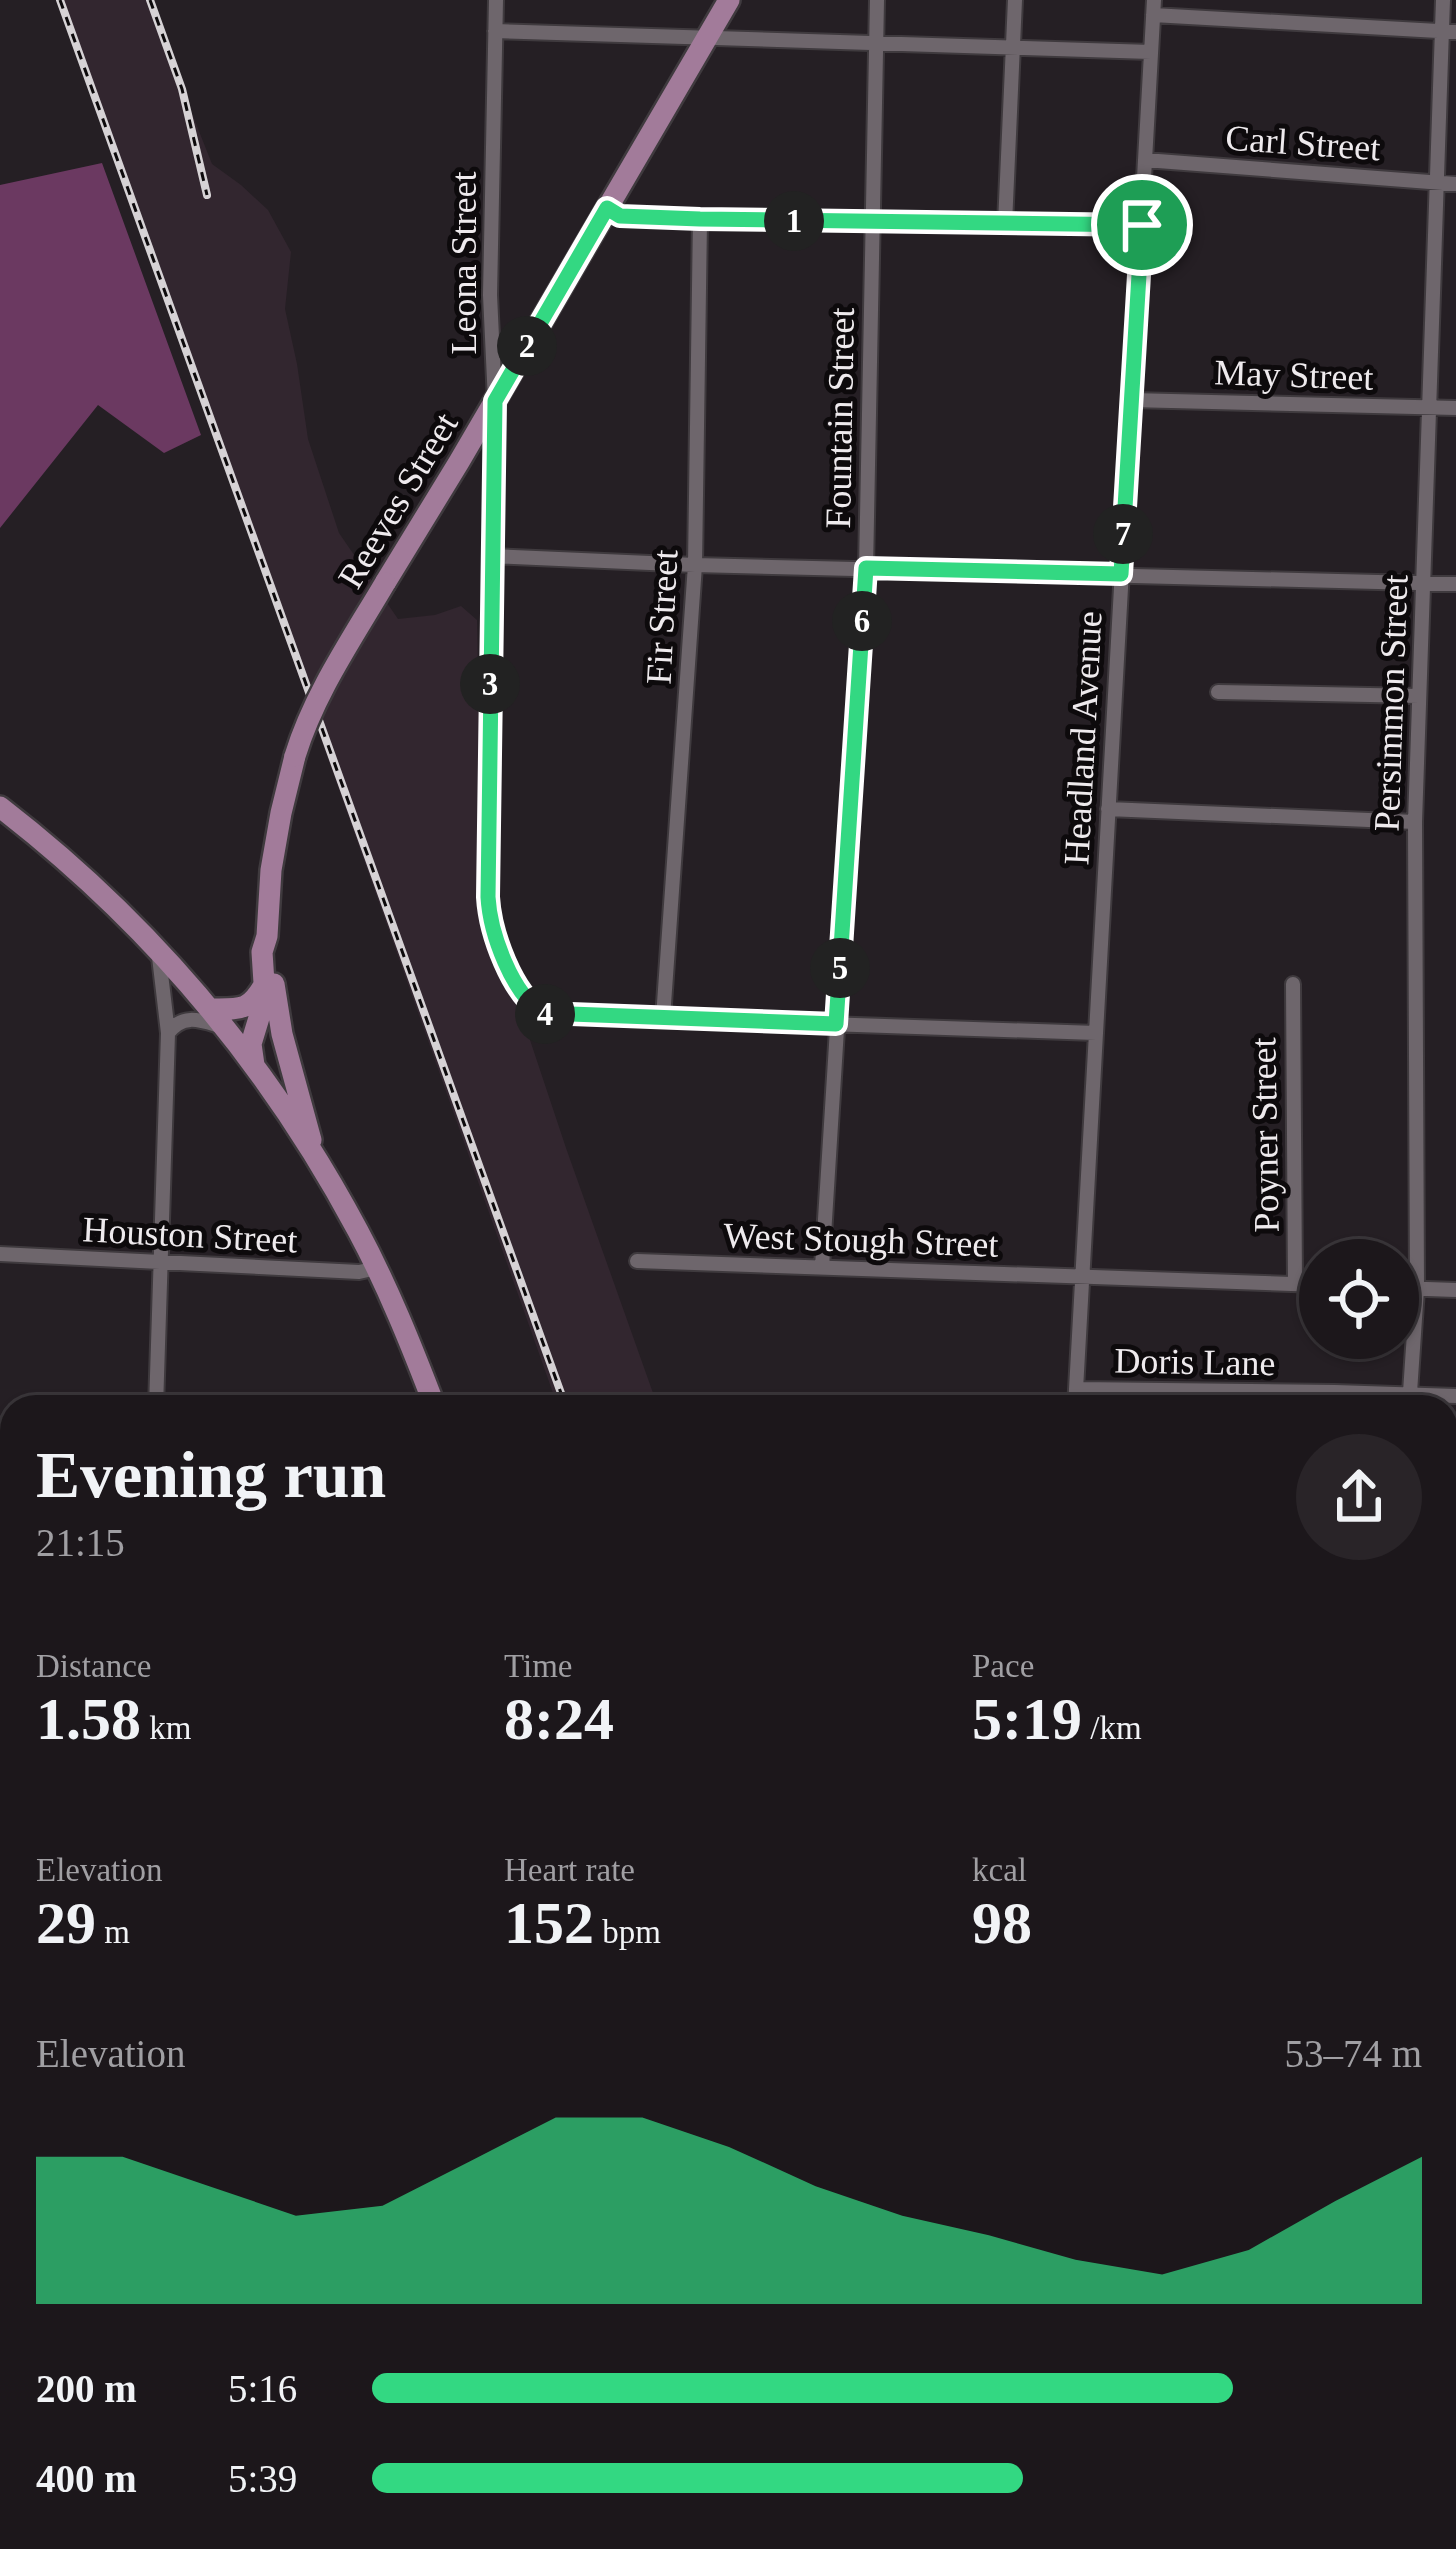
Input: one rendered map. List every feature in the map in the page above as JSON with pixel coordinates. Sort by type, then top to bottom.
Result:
[{"type":"main road","name":"Reeves Street","points":[[236,1037],[265,998],[262,952],[275,842],[307,721],[729,0]]},
{"type":"main road","points":[[1,809],[102,892],[236,1037],[315,1157],[377,1268],[430,1395]]},
{"type":"main road","name":"Reeves Street","points":[[267,936],[277,1006],[315,1157]]},
{"type":"main road","points":[[236,1037],[246,1006],[265,985]]},
{"type":"main road","points":[[236,1037],[263,1039],[277,1006]]},
{"type":"street","name":"Leona Street","points":[[496,0],[490,295],[495,401],[489,912],[518,988],[534,1008],[544,1013],[663,1018]]},
{"type":"street","name":"Fountain Street","points":[[823,1267],[866,568],[877,0]]},
{"type":"street","points":[[1005,224],[1015,0]]},
{"type":"street","name":"Persimmon Street","points":[[1418,1239],[1415,822],[1436,182],[1449,32],[1443,0]]},
{"type":"street","points":[[1154,7],[1449,32]]},
{"type":"street","name":"Headland Avenue","points":[[1076,1395],[1154,7]]},
{"type":"street","points":[[495,31],[1151,52]]},
{"type":"street","name":"Carl Street","points":[[1145,160],[1456,184]]},
{"type":"street","points":[[607,208],[620,216],[700,219],[1142,225]]},
{"type":"street","name":"Fir Street","points":[[663,1018],[695,565],[700,219]]},
{"type":"street","name":"May Street","points":[[1131,400],[1456,408]]},
{"type":"street","points":[[491,556],[1456,584]]},
{"type":"street","points":[[1218,692],[1419,696]]},
{"type":"street","points":[[1108,809],[1415,822]]},
{"type":"street","points":[[156,1395],[168,1033],[158,948]]},
{"type":"street","name":"Poyner Street","points":[[1293,984],[1295,1285]]},
{"type":"street","points":[[663,1018],[1096,1033]]},
{"type":"street","points":[[168,1033],[189,1019],[236,1037]]},
{"type":"street","name":"Houston Street","points":[[0,1254],[359,1272],[377,1268]]},
{"type":"street","name":"West Stough Street","points":[[637,1261],[1299,1285]]},
{"type":"street","points":[[1419,1289],[1456,1290]]},
{"type":"street","name":"Persimmon Street","points":[[1410,1395],[1413,1359]]},
{"type":"street","name":"Doris Lane","points":[[1076,1389],[1243,1395]]},
{"type":"shaded area","points":[[59,0],[147,0],[212,164],[268,210],[291,252],[285,309],[308,439],[339,533],[398,619],[461,606],[477,620],[486,927],[523,1010],[566,1148],[654,1395],[554,1395]]},
{"type":"shaded area","points":[[102,163],[201,435],[164,453],[98,405],[0,528],[0,185]]},
{"type":"railway","points":[[60,0],[562,1395]]},
{"type":"railway","points":[[150,0],[182,89],[207,195]]},
{"type":"route","points":[[607,208],[620,216],[700,219],[1142,225],[1121,574],[866,568],[836,1024],[556,1015],[534,1008],[518,988],[494,928],[488,897],[495,401],[607,208]]}]
